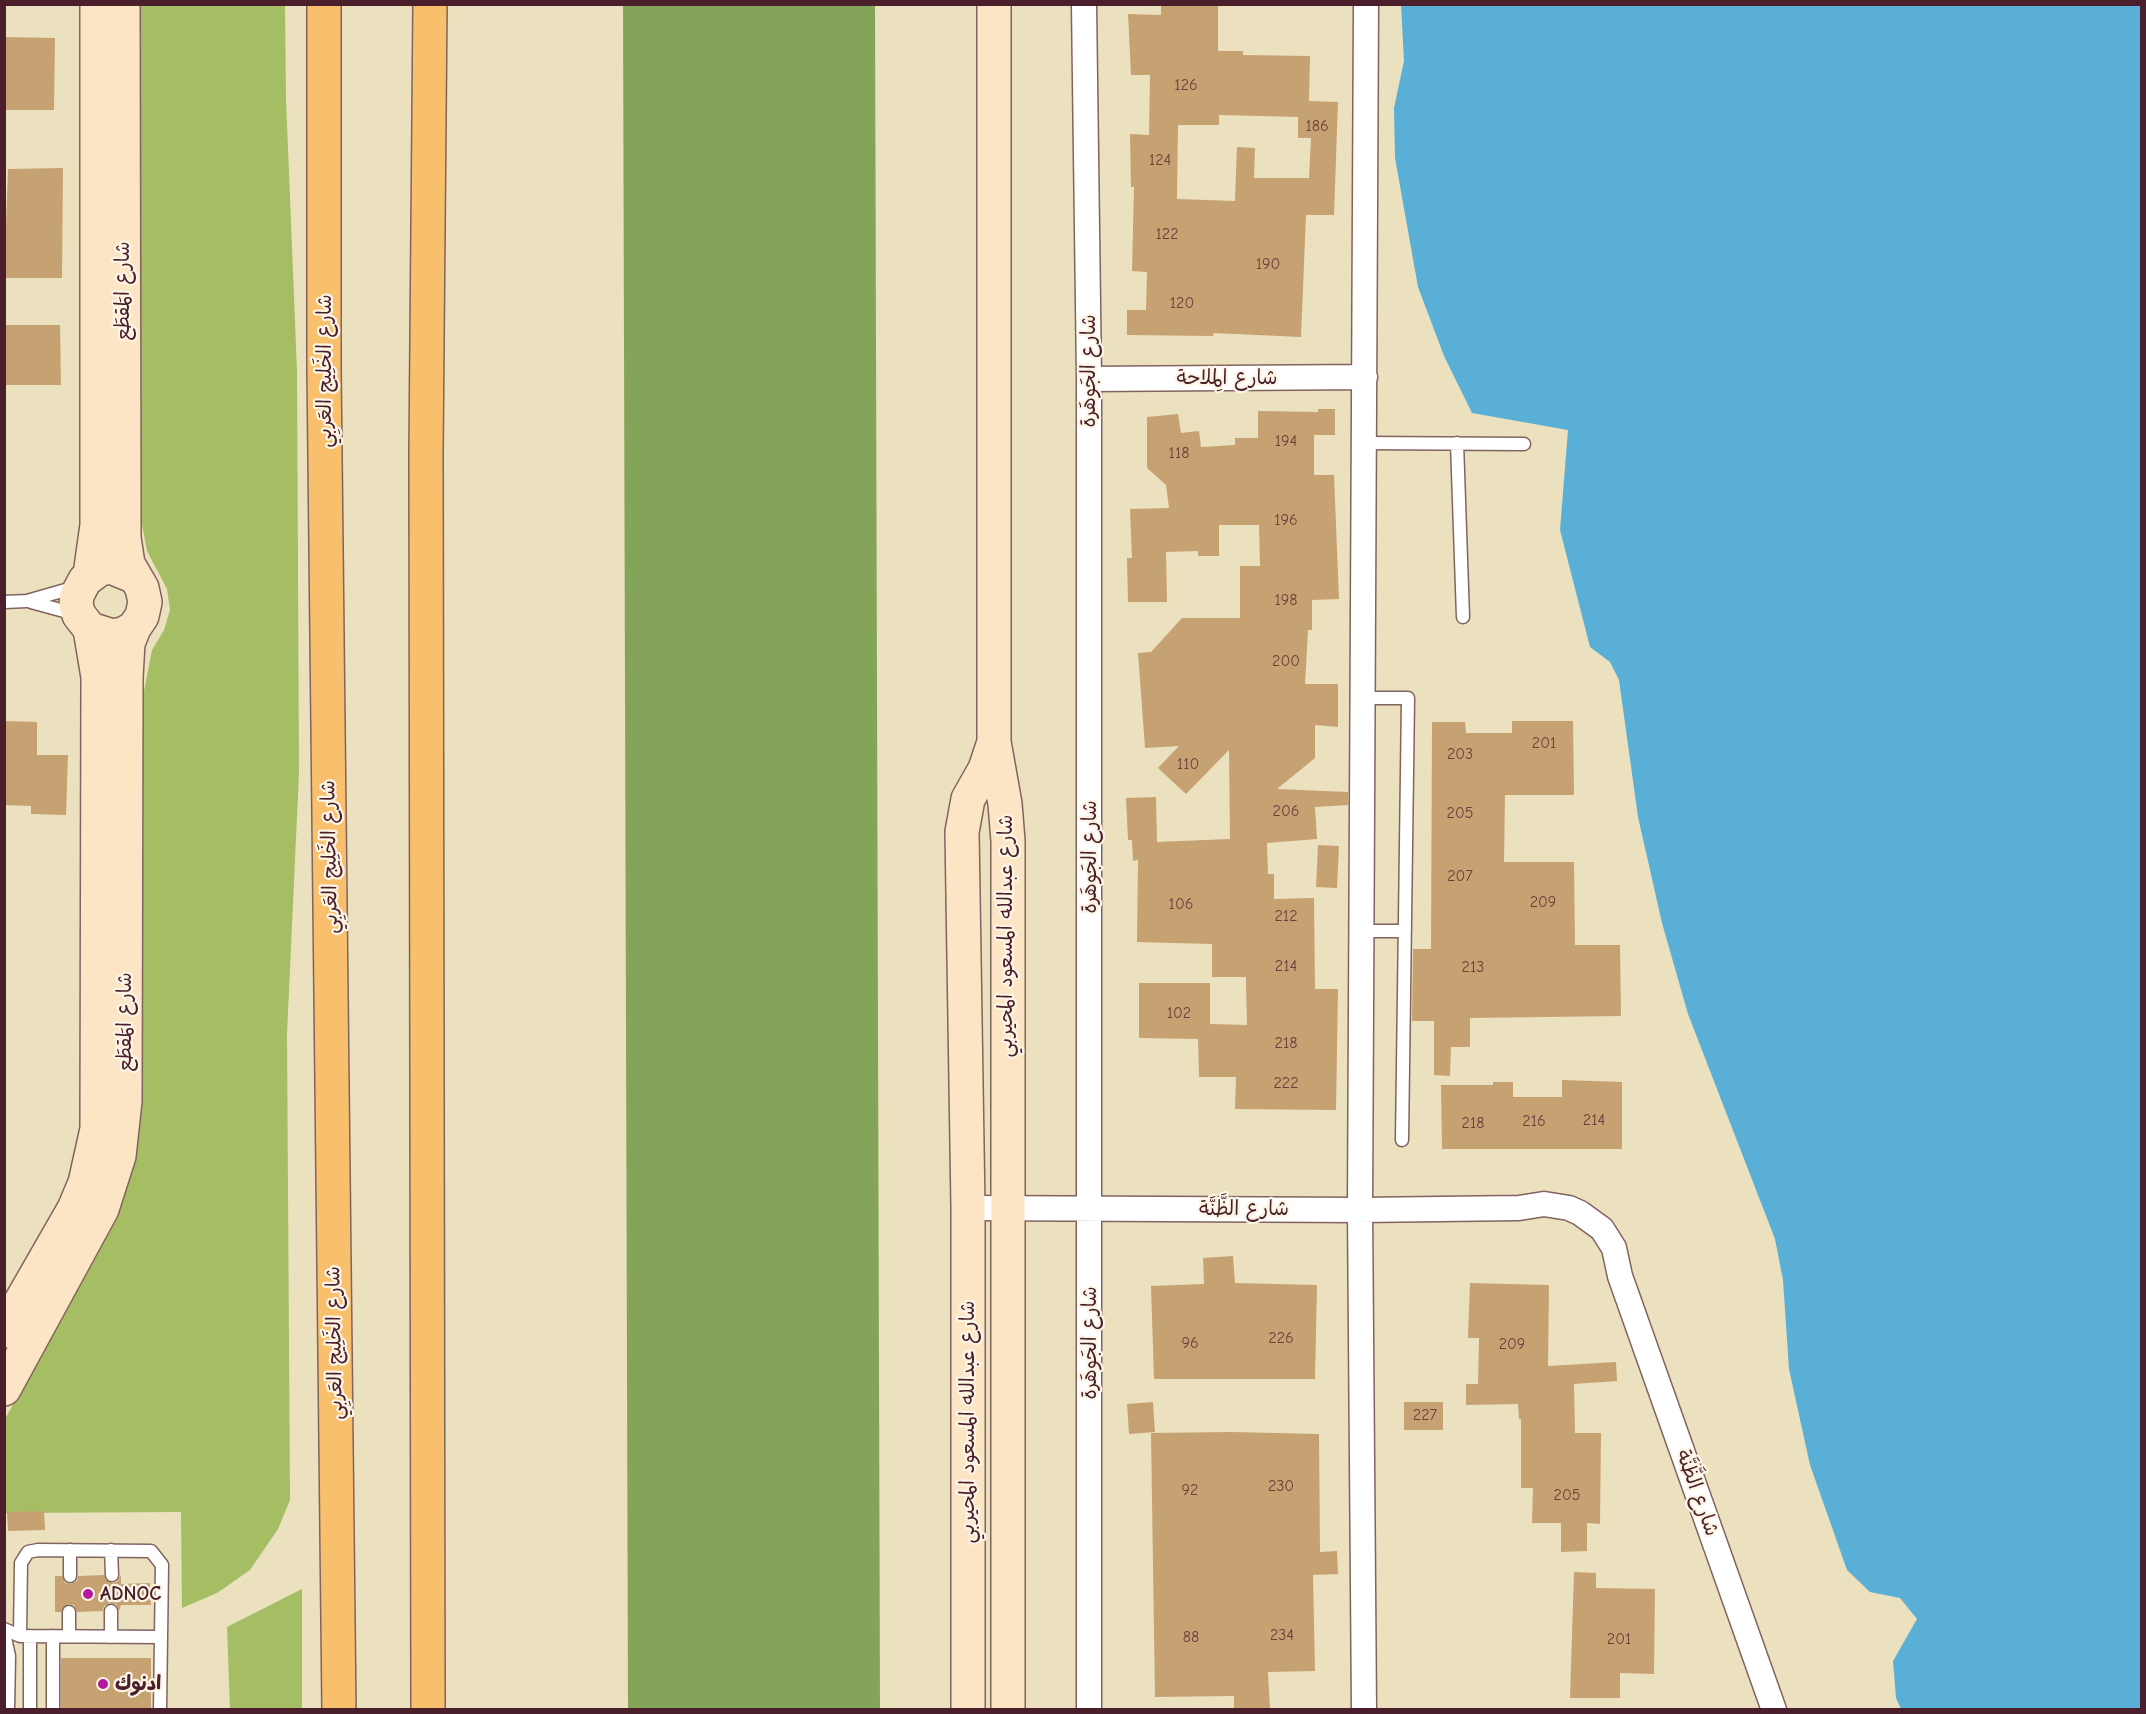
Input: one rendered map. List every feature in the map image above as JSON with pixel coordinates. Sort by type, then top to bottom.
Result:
[{"type":"highway","name":"شارع الخَلِيج العَربِي","points":[[324,4],[324,368],[339,1710]]},
{"type":"highway","points":[[428,1710],[426,452],[430,4]]},
{"type":"street","name":"شارع المَقطَع","points":[[4,1332],[74,1209],[85,1183],[97,1129],[98,677],[85,601],[97,525],[97,4]]},
{"type":"street","name":"شارع المَقطَع","points":[[123,4],[124,538],[133,576]]},
{"type":"street","points":[[994,4],[994,742]]},
{"type":"street","name":"شارع الجَوهَرة","points":[[1084,4],[1089,380],[1091,1209],[1089,1710]]},
{"type":"street","points":[[1364,1710],[1360,1210],[1366,4]]},
{"type":"street","name":"شارع المِلاحة","points":[[1089,380],[1365,377]]},
{"type":"street","points":[[111,567],[133,576],[142,588],[145,602],[142,616],[134,628],[112,636],[85,601],[111,567]]},
{"type":"street","name":"شارع المَقطَع","points":[[4,1389],[102,1209],[119,1156],[125,1101],[126,677],[129,643],[134,628]]},
{"type":"street","name":"شارع عبدالله المسعود المحيربي","points":[[968,1710],[968,1208],[962,846],[965,810],[994,742]]},
{"type":"street","name":"شارع عبدالله المسعود المحيربي","points":[[994,742],[1005,804],[1007,857],[1008,1710]]},
{"type":"street","points":[[962,846],[974,826],[988,823],[998,832],[1007,857]]},
{"type":"street","name":"شارع الظَّنَّة","points":[[968,1208],[1360,1210],[1519,1208],[1558,1218],[1581,1230],[1620,1275],[1774,1710]]},
{"type":"lane","points":[[1364,443],[1524,444]]},
{"type":"lane","points":[[1457,443],[1463,617]]},
{"type":"lane","points":[[27,601],[85,601]]},
{"type":"lane","points":[[4,602],[85,601]]},
{"type":"lane","points":[[1363,698],[1408,698],[1402,1140]]},
{"type":"lane","points":[[1362,931],[1405,931]]},
{"type":"lane","points":[[30,1710],[25,1636],[24,1557],[33,1550],[146,1550],[160,1559],[162,1565],[159,1637],[160,1710]]},
{"type":"lane","points":[[70,1550],[70,1576]]},
{"type":"lane","points":[[111,1550],[112,1575]]},
{"type":"lane","points":[[111,1611],[111,1637]]},
{"type":"lane","points":[[69,1612],[69,1636]]},
{"type":"lane","points":[[8,1710],[9,1656],[4,1631],[25,1636],[159,1637]]},
{"type":"lane","points":[[53,1636],[53,1710]]},
{"type":"green space","points":[[139,5],[285,5],[286,99],[297,371],[299,773],[287,1034],[290,1500],[278,1529],[250,1570],[217,1593],[182,1608],[181,1512],[5,1513],[4,1421],[112,1222],[130,1179],[141,1120],[141,706],[152,650],[164,630],[170,610],[167,589],[147,551],[141,519]]},
{"type":"green space","points":[[623,5],[875,5],[880,1709],[628,1709]]},
{"type":"green space","points":[[302,1589],[302,1709],[230,1709],[227,1627]]},
{"type":"water","points":[[1401,5],[2141,5],[2141,1709],[1901,1709],[1896,1698],[1893,1661],[1917,1619],[1900,1598],[1870,1592],[1847,1570],[1810,1465],[1789,1369],[1783,1280],[1775,1239],[1688,1014],[1662,923],[1638,817],[1619,680],[1610,662],[1590,647],[1560,530],[1568,430],[1472,413],[1444,356],[1418,287],[1395,158],[1394,108],[1404,61]]},
{"type":"building","points":[[1161,4],[1218,4],[1218,51],[1243,51],[1243,55],[1310,56],[1309,101],[1338,102],[1334,215],[1306,215],[1301,337],[1214,333],[1213,336],[1127,335],[1127,310],[1146,310],[1147,272],[1132,271],[1134,187],[1131,187],[1130,134],[1149,135],[1150,75],[1131,75],[1128,14],[1161,15]],"holes":[[[1219,115],[1298,117],[1298,138],[1311,138],[1309,178],[1254,178],[1255,148],[1237,147],[1235,201],[1177,199],[1178,125],[1219,125]]]},
{"type":"building","points":[[4,37],[55,38],[54,110],[4,110]]},
{"type":"building","points":[[63,168],[62,278],[4,278],[8,169]]},
{"type":"building","points":[[4,325],[60,325],[61,385],[4,385]]},
{"type":"building","points":[[1318,409],[1335,409],[1335,435],[1314,435],[1314,475],[1334,475],[1339,599],[1312,600],[1312,630],[1308,630],[1305,684],[1338,684],[1338,727],[1315,725],[1315,758],[1277,789],[1348,792],[1348,805],[1315,807],[1317,839],[1267,843],[1268,874],[1274,874],[1274,899],[1314,898],[1315,989],[1338,989],[1336,1110],[1235,1109],[1236,1077],[1199,1077],[1198,1039],[1139,1038],[1139,983],[1210,983],[1210,1024],[1247,1025],[1246,977],[1212,977],[1212,944],[1137,942],[1138,860],[1133,861],[1132,840],[1128,840],[1126,798],[1156,797],[1157,842],[1230,839],[1229,750],[1186,794],[1158,768],[1179,746],[1145,748],[1138,653],[1151,652],[1182,618],[1240,618],[1240,566],[1260,566],[1259,525],[1219,525],[1219,556],[1198,556],[1198,551],[1166,552],[1167,602],[1128,602],[1127,558],[1132,558],[1130,509],[1169,508],[1166,485],[1147,468],[1147,417],[1178,414],[1181,433],[1199,431],[1201,447],[1235,445],[1235,438],[1258,438],[1258,411],[1318,412]]},
{"type":"building","points":[[4,721],[37,722],[37,755],[68,755],[66,815],[31,814],[31,806],[4,805]]},
{"type":"building","points":[[1512,721],[1573,721],[1574,795],[1505,795],[1504,862],[1574,862],[1575,945],[1620,945],[1621,1016],[1470,1018],[1470,1047],[1451,1047],[1450,1076],[1434,1075],[1434,1021],[1412,1021],[1413,949],[1431,949],[1432,722],[1465,722],[1466,733],[1512,733]]},
{"type":"building","points":[[1318,845],[1339,846],[1337,888],[1316,887]]},
{"type":"building","points":[[1562,1080],[1622,1082],[1622,1149],[1442,1149],[1441,1085],[1493,1085],[1493,1082],[1513,1082],[1513,1097],[1562,1097]]},
{"type":"building","points":[[1233,1256],[1235,1283],[1317,1285],[1315,1379],[1154,1379],[1151,1286],[1204,1284],[1203,1258]]},
{"type":"building","points":[[1470,1283],[1549,1285],[1548,1366],[1616,1362],[1617,1381],[1574,1384],[1575,1433],[1601,1433],[1600,1524],[1587,1523],[1587,1551],[1561,1552],[1561,1523],[1532,1523],[1533,1488],[1521,1488],[1521,1419],[1519,1419],[1518,1404],[1466,1405],[1466,1384],[1478,1384],[1479,1338],[1468,1338]]},
{"type":"building","points":[[1153,1402],[1155,1432],[1129,1434],[1127,1404]]},
{"type":"building","points":[[1404,1402],[1443,1402],[1443,1430],[1404,1430]]},
{"type":"building","points":[[1151,1433],[1319,1434],[1320,1552],[1337,1551],[1338,1574],[1313,1575],[1315,1671],[1268,1672],[1270,1710],[1234,1710],[1234,1696],[1155,1697]]},
{"type":"building","points":[[44,1511],[45,1530],[8,1531],[7,1512]]},
{"type":"building","points":[[1574,1572],[1596,1573],[1596,1588],[1655,1589],[1654,1674],[1620,1673],[1620,1698],[1570,1698]]},
{"type":"building","name":"ADNOC","points":[[104,1575],[112,1583],[117,1582],[121,1575],[121,1584],[150,1583],[151,1605],[121,1605],[119,1611],[116,1604],[110,1603],[104,1606],[103,1611],[77,1612],[74,1605],[68,1604],[61,1612],[55,1612],[55,1576],[62,1576],[65,1583],[71,1584],[77,1581],[78,1576]]},
{"type":"building","name":"ادنوك","points":[[61,1658],[151,1658],[151,1710],[61,1710]]},
{"type":"place","name":"ADNOC","points":[[88,1594]]},
{"type":"place","name":"ادنوك","points":[[103,1684]]}]
